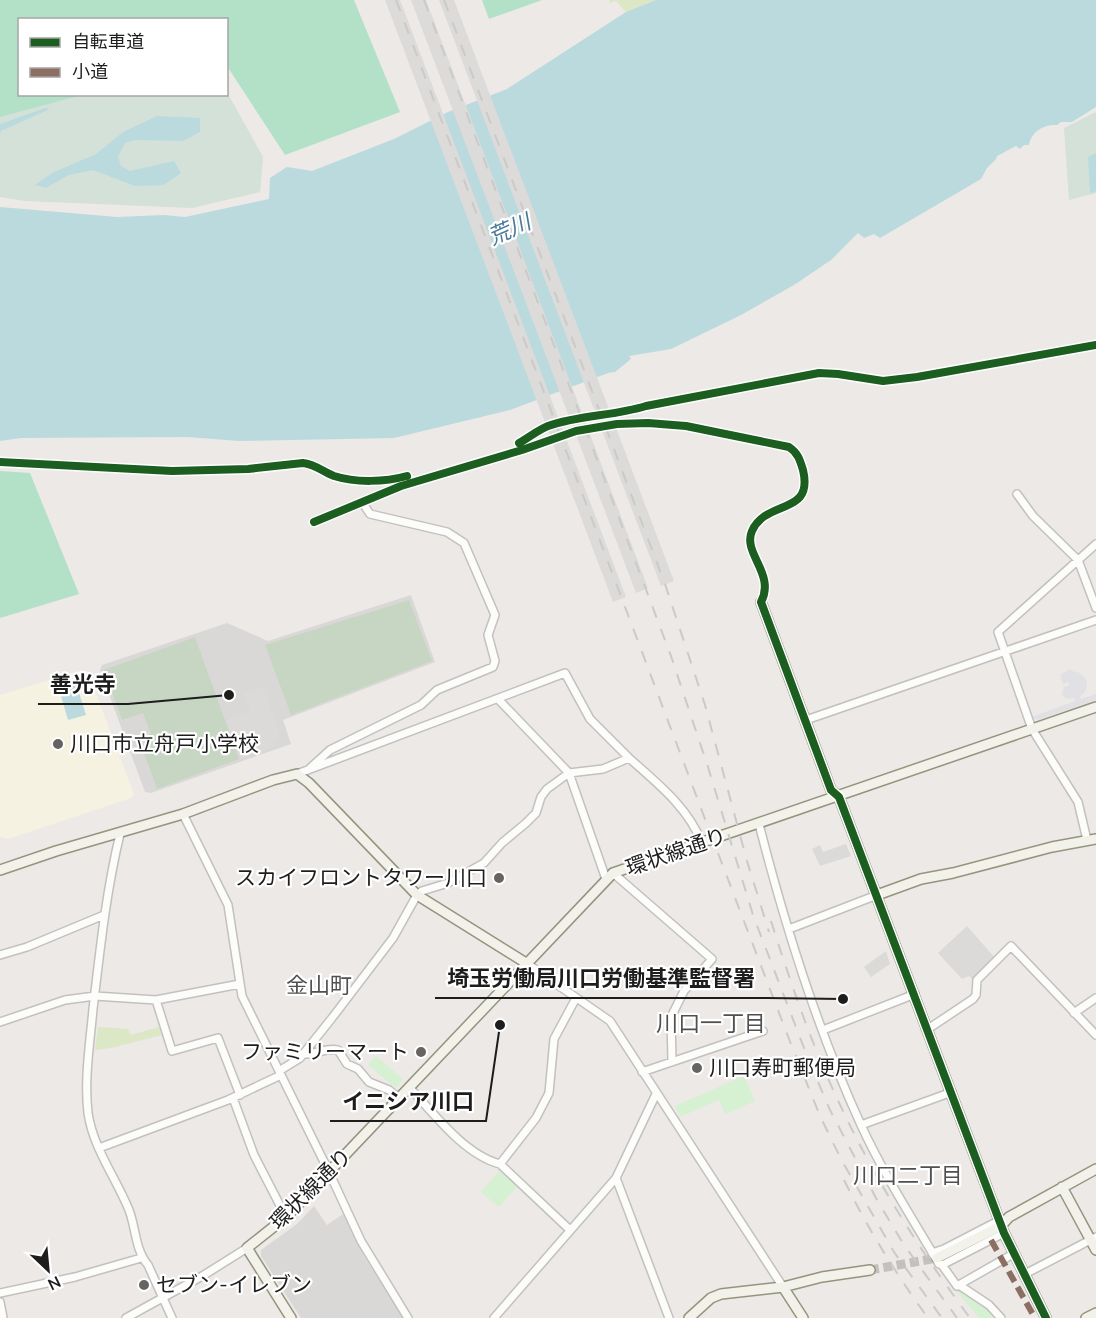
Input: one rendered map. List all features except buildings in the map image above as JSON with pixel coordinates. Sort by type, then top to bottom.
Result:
[{"type":"street","points":[[314,522],[401,486],[522,450],[576,430],[617,424],[677,425],[789,447],[798,455],[806,488],[798,500],[765,517],[752,531],[750,537],[767,585],[761,602],[831,790],[839,796],[1002,1227],[1023,1275],[1046,1318]]},
{"type":"street","points":[[1017,494],[1033,516],[1078,560],[1096,608]]},
{"type":"street","points":[[308,770],[330,750],[421,705],[438,690],[493,667],[495,661],[488,635],[495,615],[464,543],[447,532],[370,514],[362,502]]},
{"type":"street","points":[[789,929],[921,879],[1052,847],[1092,842],[1078,802],[1032,729],[998,632],[1096,544]]},
{"type":"street","points":[[806,720],[1096,620]]},
{"type":"street","points":[[0,870],[183,814],[273,780],[308,770],[565,673],[590,718],[669,794],[693,822],[702,843]]},
{"type":"street","points":[[499,699],[569,773],[610,876],[712,959],[684,991],[671,1017],[672,1062]]},
{"type":"street","name":"環状線通り","points":[[126,1318],[204,1275],[247,1248],[286,1217],[610,876],[1096,707]]},
{"type":"street","points":[[99,1148],[233,1098],[280,1073],[303,1054],[393,938],[417,895],[422,891],[448,883],[484,863],[502,843],[536,813],[541,797],[547,789],[569,773],[603,769],[629,758]]},
{"type":"street","points":[[297,774],[309,783],[417,895],[526,963],[610,1021],[803,1318]]},
{"type":"street","points":[[183,814],[228,905],[242,996],[361,1241],[408,1318]]},
{"type":"street","points":[[759,824],[774,882],[823,1030],[861,1125],[891,1183],[937,1259],[957,1286],[959,1285],[989,1305],[1001,1318]]},
{"type":"street","points":[[120,834],[109,879],[104,915],[88,1062],[88,1115],[99,1148],[129,1211],[141,1258],[148,1265],[172,1318]]},
{"type":"street","points":[[0,955],[104,915]]},
{"type":"street","points":[[928,1029],[974,999],[977,980],[1011,946],[1096,1035]]},
{"type":"street","points":[[0,1022],[65,1000],[95,996],[156,1000],[240,984]]},
{"type":"street","points":[[823,1030],[915,994]]},
{"type":"street","points":[[500,1164],[536,1118],[549,1093],[554,1039],[576,998]]},
{"type":"street","points":[[1074,1014],[1096,998]]},
{"type":"street","points":[[156,1000],[172,1051],[218,1038],[240,1095]]},
{"type":"street","points":[[642,1072],[763,1031]]},
{"type":"street","points":[[303,1054],[312,1054],[330,1048],[338,1050],[347,1064],[358,1069],[369,1082],[389,1090],[400,1099]]},
{"type":"street","points":[[410,1088],[466,1146],[491,1162],[500,1164],[570,1230]]},
{"type":"street","points":[[861,1125],[952,1092]]},
{"type":"street","points":[[494,1318],[616,1178],[656,1094]]},
{"type":"street","points":[[233,1098],[254,1155],[286,1217]]},
{"type":"street","points":[[937,1259],[1002,1227],[1009,1216],[1096,1169]]},
{"type":"street","points":[[616,1178],[669,1318]]},
{"type":"street","points":[[1062,1187],[1093,1238],[1096,1250]]},
{"type":"street","points":[[1023,1275],[1093,1238]]},
{"type":"street","points":[[247,1248],[291,1318]]},
{"type":"street","points":[[959,1285],[1013,1254]]},
{"type":"street","points":[[0,1293],[75,1277],[141,1258]]},
{"type":"street","points":[[689,1318],[711,1298],[721,1294],[783,1287],[822,1276],[870,1270]]},
{"type":"street","points":[[0,1302],[3,1318]]},
{"type":"street","points":[[1086,1318],[1096,1313]]},
{"type":"shaded area","points":[[228,94],[263,157],[260,192],[192,208],[25,201],[0,197],[0,110],[31,96],[228,96]]},
{"type":"shaded area","points":[[1096,112],[1096,193],[1069,200],[1064,128]]},
{"type":"shaded area","points":[[411,595],[435,662],[283,720],[291,744],[151,793],[145,792],[100,670],[102,665],[227,623],[268,641]]},
{"type":"shaded area","points":[[1070,669],[1080,673],[1086,679],[1087,686],[1085,692],[1080,696],[1081,699],[1096,694],[1096,700],[1037,720],[1032,717],[1075,701],[1074,698],[1066,699],[1062,694],[1064,687],[1069,685],[1068,682],[1063,684],[1060,675]]},
{"type":"shaded area","name":"川口市立舟戸小学校","points":[[82,670],[88,672],[134,794],[131,798],[8,839],[0,837],[0,695]]},
{"type":"shaded area","points":[[263,687],[281,739],[273,742],[274,747],[241,759],[227,720],[251,711],[244,693]]},
{"type":"shaded area","points":[[846,844],[851,856],[820,866],[812,849],[820,845],[823,852]]},
{"type":"shaded area","points":[[967,926],[995,958],[973,980],[969,976],[962,979],[938,953]]},
{"type":"shaded area","points":[[886,951],[890,964],[871,977],[864,967]]},
{"type":"shaded area","points":[[314,1206],[327,1225],[343,1214],[365,1258],[404,1318],[301,1318],[261,1256],[261,1250],[297,1224]]},
{"type":"green space","points":[[0,0],[354,0],[400,112],[285,155],[228,68],[228,18],[18,18],[18,96],[78,96],[0,117]]},
{"type":"green space","points":[[482,0],[542,0],[489,19]]},
{"type":"green space","points":[[609,0],[656,0],[626,12],[616,1],[610,3]]},
{"type":"green space","points":[[0,471],[30,473],[79,594],[0,618]]},
{"type":"green space","points":[[409,600],[432,661],[291,715],[265,645]]},
{"type":"green space","points":[[195,637],[239,759],[157,789],[144,753],[148,752],[143,737],[151,734],[143,713],[122,720],[104,670]]},
{"type":"green space","points":[[98,1027],[128,1029],[131,1035],[159,1027],[162,1035],[95,1050]]},
{"type":"green space","points":[[376,1056],[403,1079],[396,1088],[368,1065]]},
{"type":"green space","points":[[744,1076],[755,1101],[725,1114],[719,1100],[680,1117],[675,1106]]},
{"type":"green space","points":[[501,1169],[519,1184],[499,1207],[481,1192]]},
{"type":"green space","points":[[958,1288],[986,1308],[995,1318],[979,1318],[955,1289]]},
{"type":"water","name":"荒川","points":[[656,0],[1096,0],[1096,107],[1072,122],[1061,122],[1039,130],[1032,136],[1029,145],[1024,145],[1020,149],[1016,146],[997,156],[981,179],[880,238],[874,234],[864,238],[858,233],[831,260],[794,285],[741,315],[671,349],[629,356],[631,359],[615,372],[510,410],[394,438],[239,441],[188,437],[21,438],[0,441],[0,207],[117,217],[164,215],[185,217],[269,199],[270,178],[287,167],[312,171],[394,139],[448,112],[507,89],[626,12]]},
{"type":"water","points":[[45,108],[50,109],[1,131],[0,134],[0,124]]},
{"type":"water","points":[[157,116],[200,118],[200,132],[183,141],[135,140],[125,143],[118,157],[121,166],[130,171],[174,161],[181,173],[164,185],[135,186],[93,170],[69,175],[46,188],[35,185],[52,173],[96,154],[123,132]]},
{"type":"water","points":[[1096,153],[1096,191],[1090,193],[1088,157]]},
{"type":"water","points":[[76,683],[86,715],[68,720],[59,689]]},
{"type":"pier","points":[[385,0],[400,0],[626,597],[613,602]]},
{"type":"pier","points":[[411,0],[426,0],[648,588],[636,593]]},
{"type":"pier","points":[[439,0],[454,0],[674,581],[661,586]]},
{"type":"tunnel","points":[[870,1270],[937,1258]]},
{"type":"railway","points":[[396,0],[708,827],[820,1116],[841,1159],[894,1252],[942,1318]]},
{"type":"railway","points":[[424,0],[671,656],[753,915],[809,1061],[830,1110],[877,1200],[904,1245],[957,1318]]},
{"type":"railway","points":[[444,0],[665,584],[705,705],[747,861],[769,932]]},
{"type":"railway","points":[[771,921],[812,1040],[856,1137],[901,1217],[970,1318]]},
{"type":"railway","points":[[844,1180],[883,1251],[928,1318]]},
{"type":"marked path","points":[[991,1240],[1035,1318]]},
{"type":"cycle path","points":[[519,443],[544,428],[560,422],[819,373],[883,381],[1096,345]]},
{"type":"cycle path","points":[[314,522],[401,486],[522,450],[576,431],[617,424],[648,423],[686,426],[789,447],[795,452],[803,470],[805,485],[802,494],[787,506],[767,514],[752,531],[750,539],[765,582],[765,592],[761,602],[831,790],[839,797],[1004,1233],[1046,1318]]},
{"type":"cycle path","points":[[0,462],[172,471],[248,469],[303,463],[334,476],[352,480],[389,480],[407,476]]},
{"type":"place","name":"善光寺","points":[[229,695]]},
{"type":"place","name":"川口市立舟戸小学校","points":[[58,744]]},
{"type":"place","name":"スカイフロントタワー川口","points":[[499,878]]},
{"type":"place","name":"埼玉労働局川口労働基準監督署","points":[[843,999]]},
{"type":"place","name":"イニシア川口","points":[[500,1025]]},
{"type":"place","name":"ファミリーマート","points":[[421,1052]]},
{"type":"place","name":"川口寿町郵便局","points":[[697,1068]]},
{"type":"place","name":"セブン-イレブン","points":[[144,1285]]},
{"type":"district","name":"金山町","points":[[319,985]]},
{"type":"district","name":"川口一丁目","points":[[711,1023]]},
{"type":"district","name":"川口二丁目","points":[[908,1175]]}]
